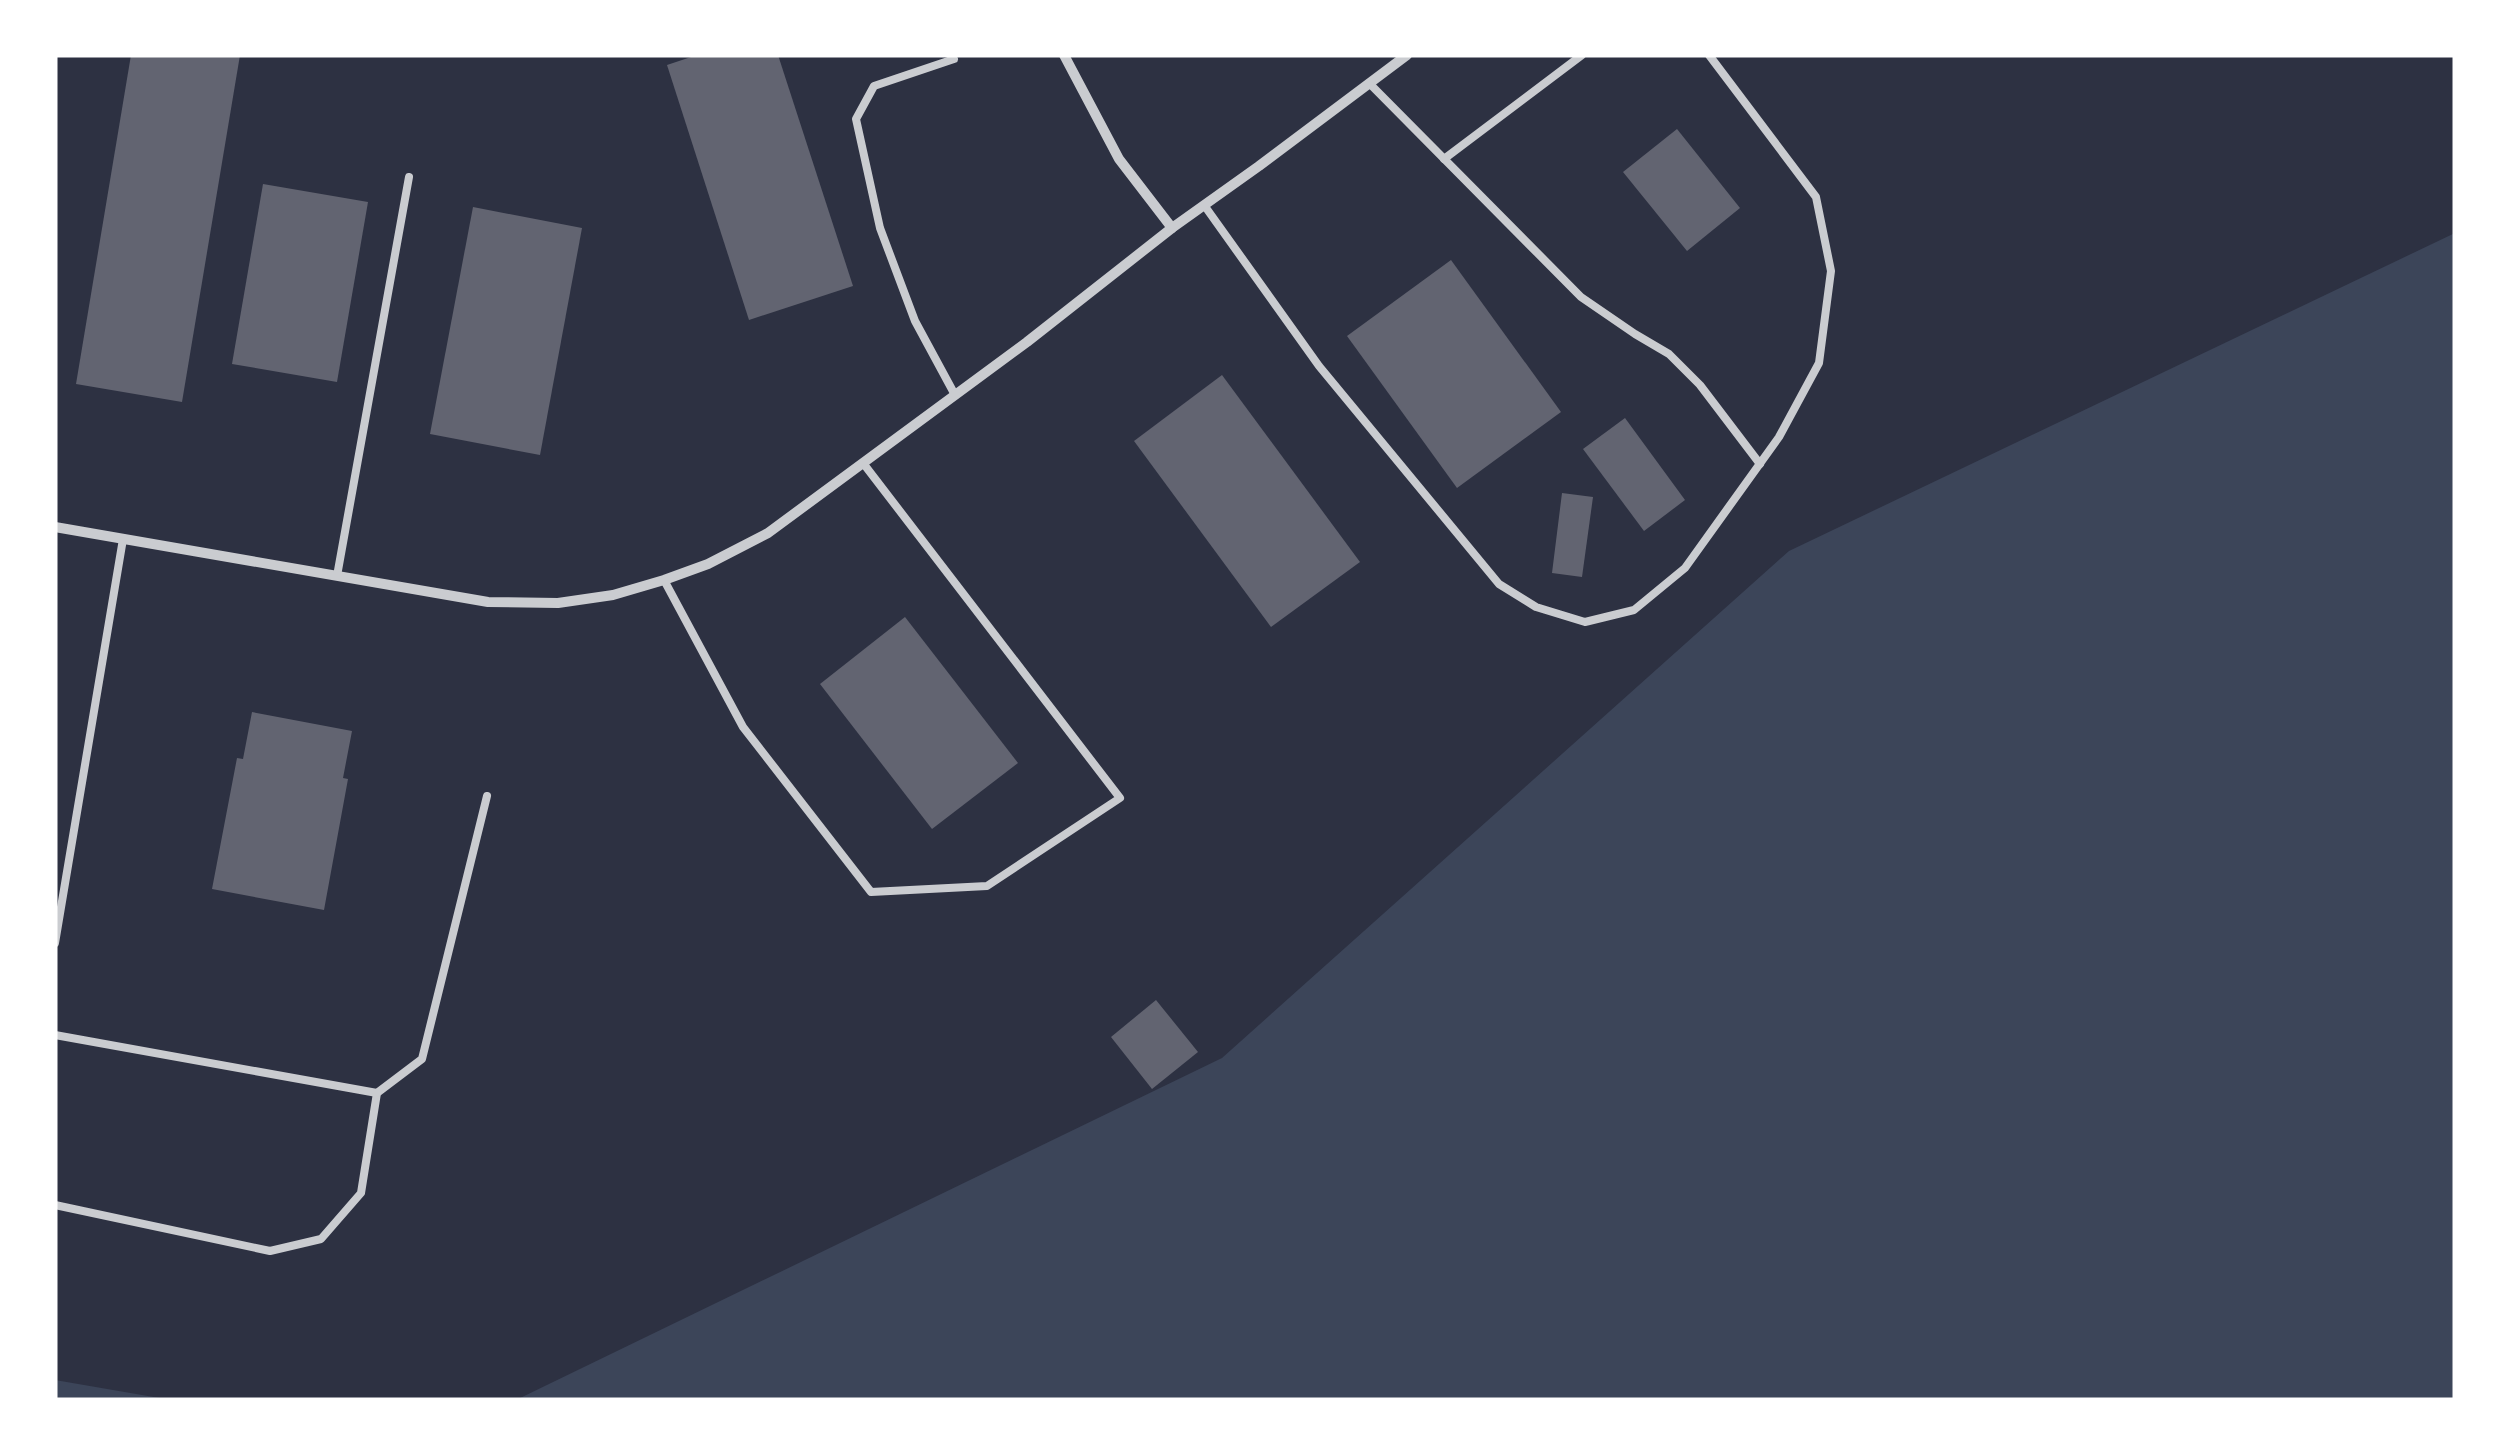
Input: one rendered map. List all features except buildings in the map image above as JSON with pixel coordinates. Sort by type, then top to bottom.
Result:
[{"type":"street","points":[[1064,55],[1119,159],[1172,228]]},
{"type":"street","points":[[55,526],[488,602],[558,602],[612,596],[664,580],[708,564],[768,532],[1407,55]]},
{"type":"lane","points":[[1444,160],[1582,55]]},
{"type":"lane","points":[[1204,205],[1319,366],[1499,584],[1536,607],[1585,622],[1634,610],[1685,568],[1779,437],[1819,362],[1830,272],[1816,197],[1709,55]]},
{"type":"lane","points":[[954,60],[874,86],[856,119],[880,228],[915,321],[954,395]]},
{"type":"lane","points":[[1369,84],[1581,298],[1669,354],[1700,385],[1760,464]]},
{"type":"lane","points":[[336,576],[409,178]]},
{"type":"lane","points":[[664,580],[743,727],[871,892],[987,886],[1120,798],[862,463]]},
{"type":"lane","points":[[55,943],[124,538]]},
{"type":"lane","points":[[55,1205],[270,1251],[321,1239],[361,1193],[376,1093],[422,1059],[487,796]]},
{"type":"lane","points":[[55,1035],[376,1093]]},
{"type":"shaded area","points":[[2455,233],[2455,1400],[516,1400],[1222,1058],[1789,551]]},
{"type":"shaded area","points":[[55,1380],[171,1400],[55,1400]]}]
